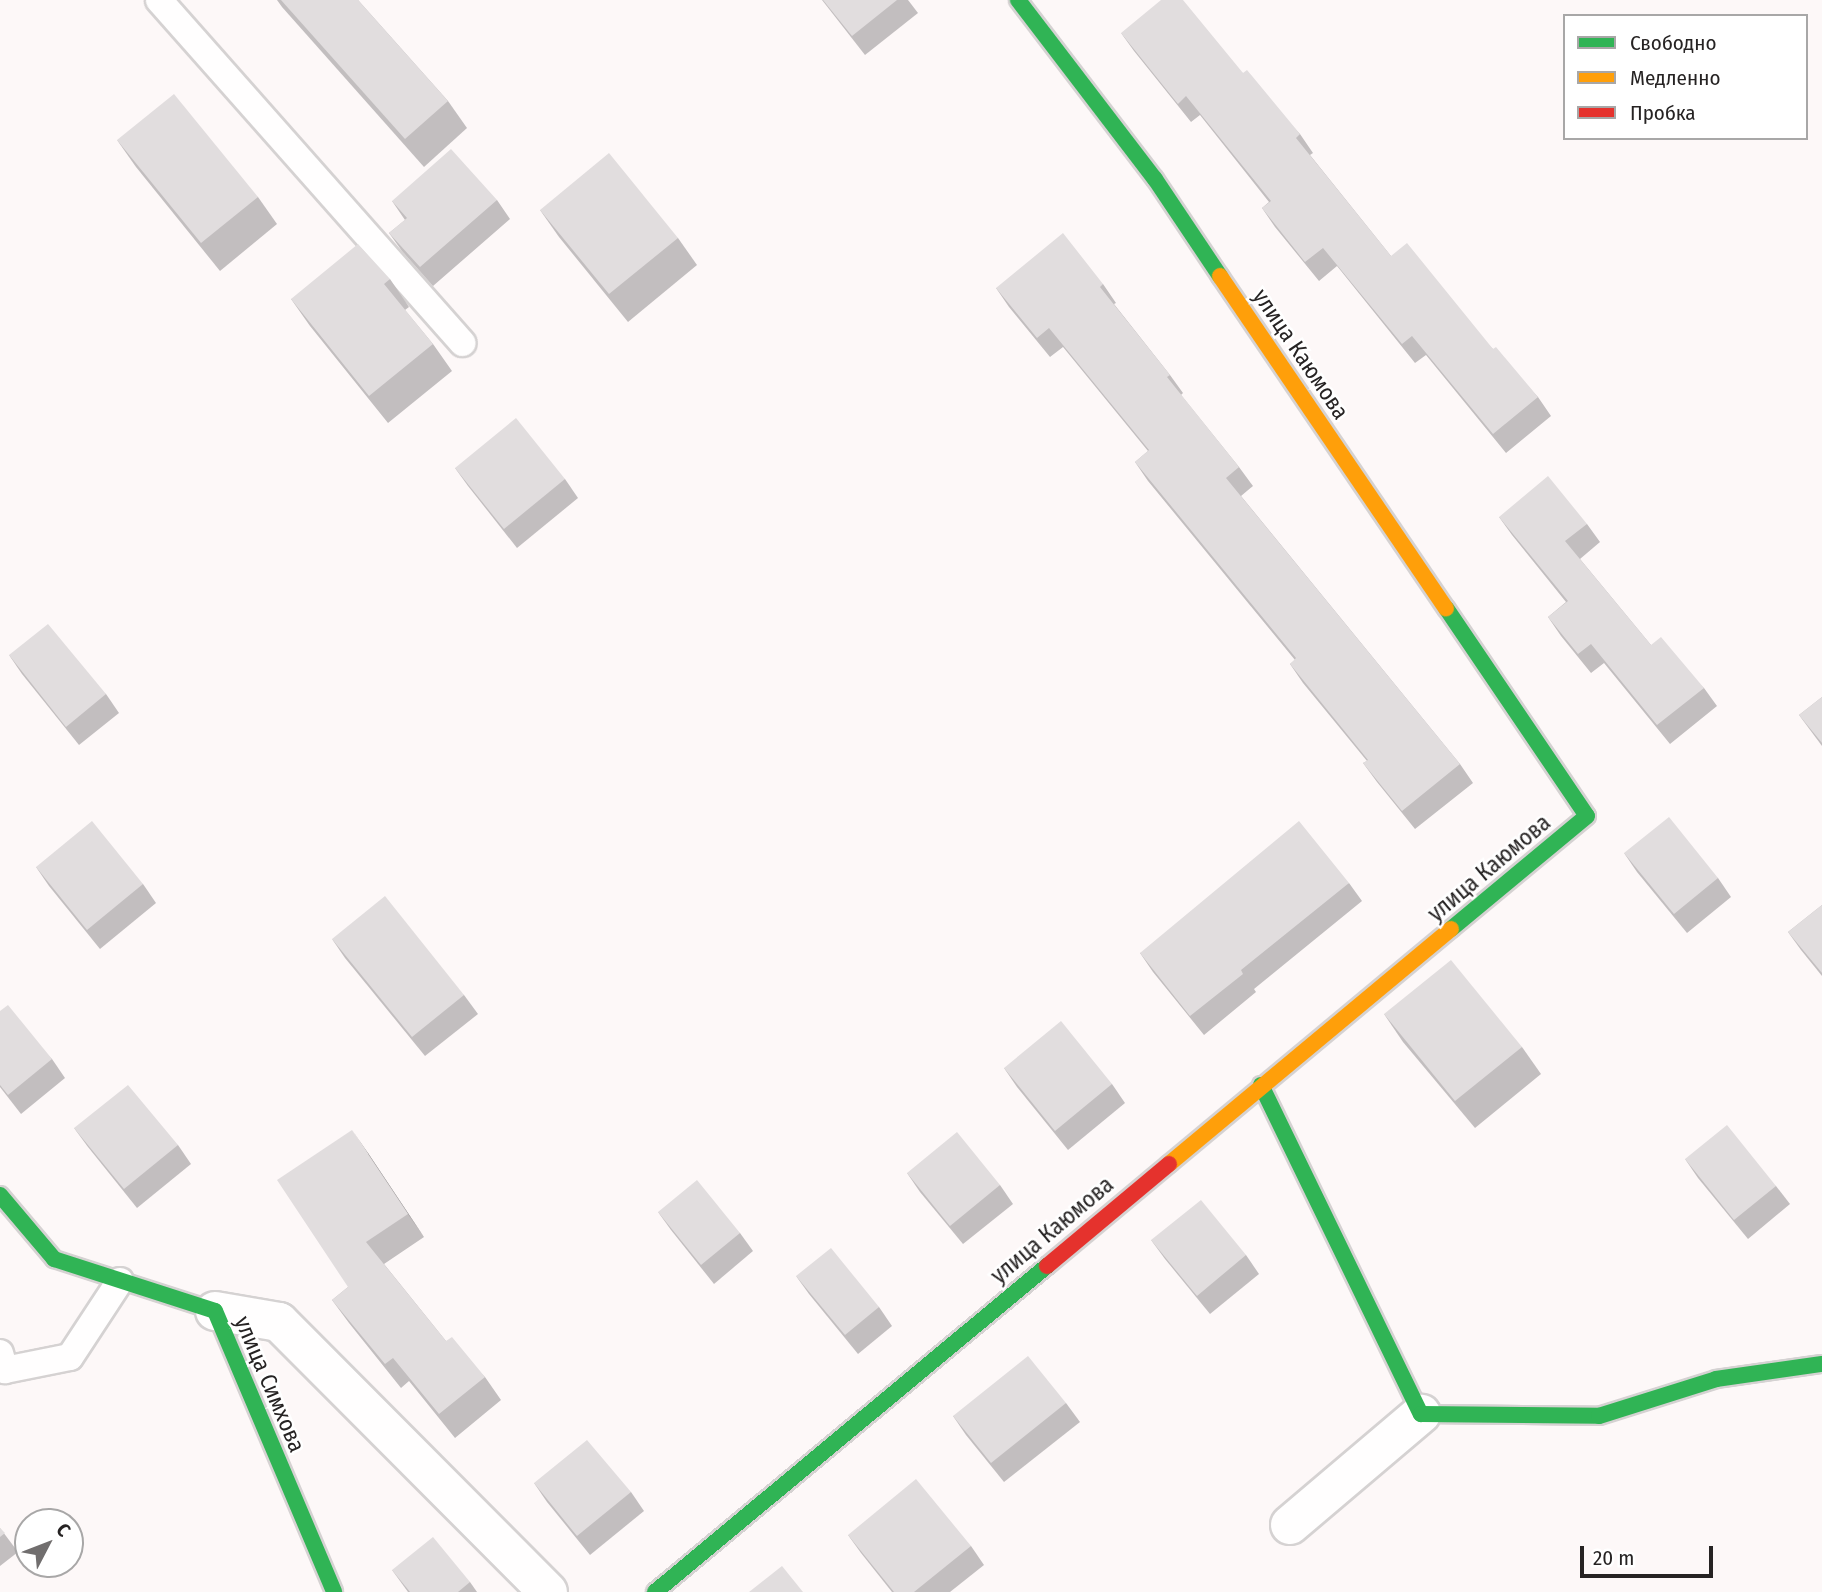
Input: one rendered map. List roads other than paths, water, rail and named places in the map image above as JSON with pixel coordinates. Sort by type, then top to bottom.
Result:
[{"type":"street","name":"улица Каюмова","points":[[655,1592],[1587,816],[1154,179],[1018,0]]},
{"type":"street","points":[[1261,1085],[1421,1414]]},
{"type":"street","name":"улица Симхова","points":[[0,1195],[54,1259],[215,1311],[334,1592]]},
{"type":"street","points":[[215,1311],[279,1322],[548,1592]]},
{"type":"street","points":[[1290,1525],[1421,1414],[1599,1416],[1716,1379],[1822,1364]]},
{"type":"lane","points":[[159,0],[462,343]]},
{"type":"lane","points":[[0,1353],[5,1370],[70,1357],[120,1280]]}]
